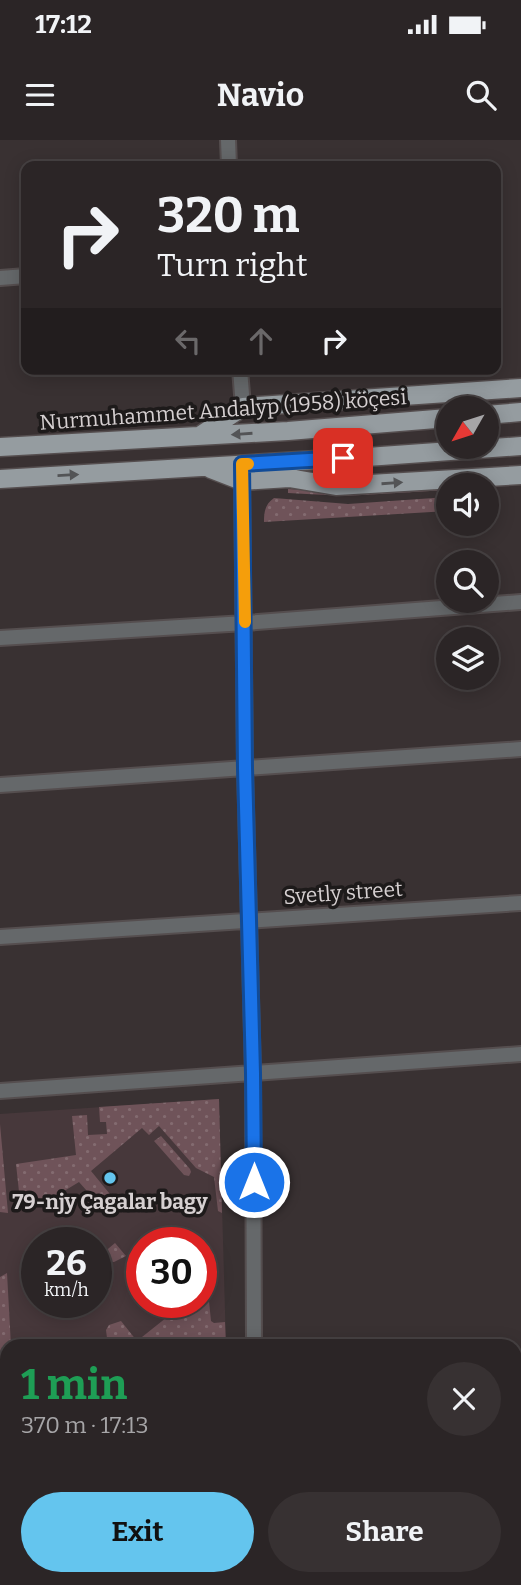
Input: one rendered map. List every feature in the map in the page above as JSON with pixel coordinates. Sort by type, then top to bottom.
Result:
[{"type":"main road","points":[[198,437],[243,407],[521,388]]},
{"type":"main road","points":[[322,402],[359,425]]},
{"type":"main road","points":[[288,431],[322,402]]},
{"type":"main road","points":[[499,414],[521,412]]},
{"type":"main road","name":"Nurmuhammet Andalyp (1958) köçesi","points":[[0,447],[198,437],[436,419]]},
{"type":"main road","points":[[242,473],[521,446]]},
{"type":"main road","points":[[0,479],[205,467],[336,486],[521,475]]},
{"type":"street","points":[[228,140],[229,161]]},
{"type":"street","points":[[0,278],[21,276]]},
{"type":"street","points":[[240,375],[243,407]]},
{"type":"street","points":[[242,473],[245,768],[253,1073],[254,1339]]},
{"type":"street","points":[[0,638],[521,602]]},
{"type":"street","points":[[0,785],[521,749]]},
{"type":"street","name":"Svetly street","points":[[0,937],[521,903]]},
{"type":"street","points":[[0,1091],[521,1054]]},
{"type":"shaded area","points":[[183,415],[183,419],[91,425],[90,421]]},
{"type":"shaded area","points":[[436,487],[436,491],[345,496],[288,493],[288,489],[345,492]]},
{"type":"shaded area","points":[[274,498],[348,504],[436,498],[436,512],[264,522],[266,508]]},
{"type":"shaded area","name":"79-njy Çagalar bagy","points":[[219,1099],[226,1339],[0,1339],[0,1114]]},
{"type":"shaded area","points":[[219,1099],[222,1213],[218,1211],[214,1177],[196,1168],[159,1126],[149,1135],[142,1128],[91,1171],[114,1199],[103,1209],[79,1182],[51,1199],[20,1201],[16,1164],[76,1155],[72,1116],[87,1115],[88,1135],[107,1134],[106,1122],[100,1122],[99,1107]]},
{"type":"shaded area","points":[[0,1124],[8,1213],[0,1212]]},
{"type":"shaded area","points":[[161,1136],[190,1169],[189,1176],[184,1175],[154,1141]]},
{"type":"shaded area","points":[[115,1243],[126,1256],[112,1262],[112,1246]]},
{"type":"shaded area","points":[[7,1273],[11,1339],[0,1339],[0,1277]]},
{"type":"shaded area","points":[[166,1318],[211,1318],[214,1323],[225,1322],[226,1339],[140,1339]]},
{"type":"shaded area","points":[[121,1321],[135,1339],[107,1339],[106,1330],[109,1325]]},
{"type":"slow traffic","points":[[245,622],[242,464],[248,464]]},
{"type":"place","name":"79-njy Çagalar bagy","points":[[110,1178]]},
{"type":"route","points":[[254,1182],[242,464],[343,458]]}]
